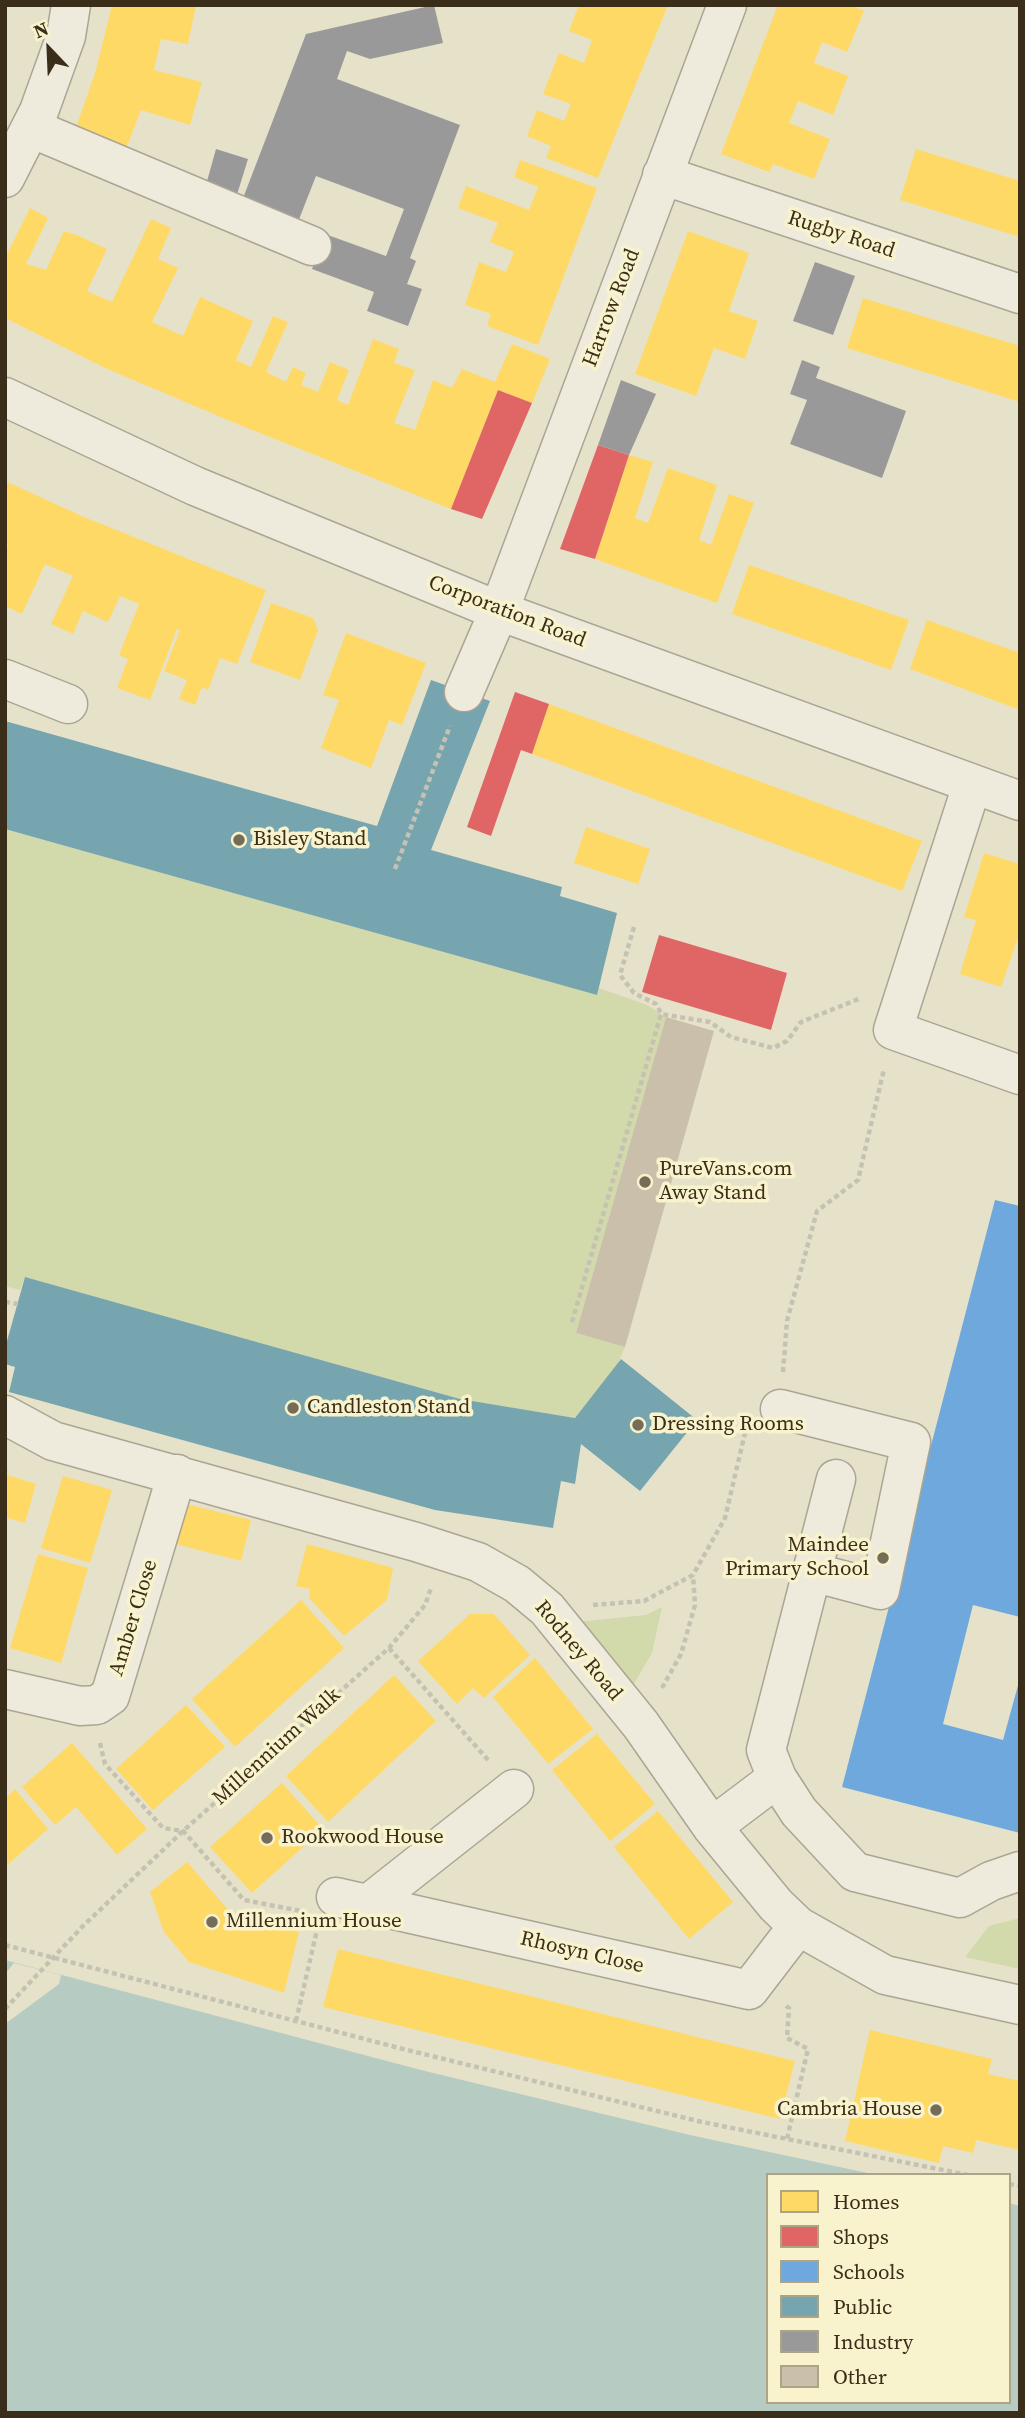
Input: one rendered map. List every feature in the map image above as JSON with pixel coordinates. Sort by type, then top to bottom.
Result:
[{"type":"street","points":[[5,178],[31,128],[66,36],[71,5]]},
{"type":"street","name":"Harrow Road","points":[[464,692],[499,611],[727,5]]},
{"type":"street","points":[[31,128],[312,246]]},
{"type":"street","name":"Rugby Road","points":[[662,175],[1020,294]]},
{"type":"street","name":"Corporation Road","points":[[7,401],[195,486],[499,611],[1020,801]]},
{"type":"street","points":[[5,679],[68,704]]},
{"type":"street","points":[[972,785],[892,1030],[1020,1075]]},
{"type":"street","points":[[780,1409],[911,1442],[880,1590],[812,1572]]},
{"type":"street","name":"Rodney Road","points":[[5,1415],[53,1441],[444,1551],[478,1562],[517,1584],[547,1609],[641,1725],[712,1827],[776,1905],[799,1926],[885,1975],[1020,2005]]},
{"type":"street","name":"Amber Close","points":[[90,1706],[110,1696],[177,1474]]},
{"type":"street","points":[[836,1479],[766,1751],[776,1779],[799,1812],[855,1872],[960,1898],[991,1881],[1020,1871]]},
{"type":"street","points":[[5,1689],[57,1703],[90,1706]]},
{"type":"street","points":[[712,1827],[776,1779]]},
{"type":"street","points":[[341,1905],[514,1789]]},
{"type":"street","name":"Rhosyn Close","points":[[341,1905],[749,1990],[757,1979]]},
{"type":"street","points":[[757,1979],[799,1926]]},
{"type":"path","points":[[395,869],[464,692]]},
{"type":"path","points":[[572,1322],[661,1014],[656,1004],[634,993],[620,975],[634,927]]},
{"type":"path","points":[[661,1014],[710,1022],[730,1037],[773,1048],[788,1041],[801,1022],[866,996],[903,990]]},
{"type":"path","points":[[547,1609],[644,1601],[693,1575],[725,1518],[745,1433],[780,1409],[787,1321],[817,1211],[858,1180],[892,1030]]},
{"type":"path","points":[[5,1302],[18,1304]]},
{"type":"path","name":"Millennium Walk","points":[[5,2009],[83,1926],[183,1831],[389,1648],[425,1605],[444,1551]]},
{"type":"path","points":[[641,1725],[681,1654],[695,1605],[693,1575]]},
{"type":"path","points":[[389,1648],[514,1789]]},
{"type":"path","points":[[90,1706],[105,1764],[163,1828],[183,1831],[244,1900],[341,1905],[296,2021]]},
{"type":"path","points":[[5,1945],[702,2122],[958,2173]]},
{"type":"path","points":[[757,1979],[789,2008],[787,2038],[808,2049],[787,2139]]},
{"type":"green space","points":[[5,829],[597,995],[599,988],[647,1005],[666,1017],[576,1333],[625,1347],[617,1365],[575,1418],[460,1399],[25,1277],[20,1290],[5,1286]]},
{"type":"green space","points":[[662,1607],[652,1653],[632,1687],[577,1622],[646,1615]]},
{"type":"green space","points":[[1020,1918],[1020,1969],[965,1957],[989,1926]]},
{"type":"shaded area","points":[[5,1960],[421,2070],[690,2135],[868,2173],[766,2173],[766,2404],[1011,2404],[1011,2204],[1020,2206],[1020,2413],[5,2413]]},
{"type":"pier","points":[[14,1963],[61,1975],[59,1984],[5,2024],[5,1974]]},
{"type":"building: Homes","points":[[112,5],[196,5],[188,44],[161,39],[154,70],[202,82],[190,125],[141,110],[123,157],[72,139],[95,73]]},
{"type":"building: Homes","points":[[579,5],[668,5],[598,178],[546,158],[551,146],[527,136],[537,110],[564,121],[571,104],[543,94],[559,53],[584,63],[592,40],[569,31]]},
{"type":"building: Homes","points":[[778,5],[851,5],[864,11],[847,52],[822,42],[814,63],[848,76],[833,115],[798,101],[789,123],[830,139],[814,179],[773,164],[769,172],[721,154]]},
{"type":"building: Homes","points":[[916,149],[1020,181],[1020,237],[900,200]]},
{"type":"building: Homes","points":[[520,160],[597,188],[538,345],[487,326],[491,314],[465,305],[479,262],[506,272],[514,252],[490,242],[498,223],[458,208],[466,186],[529,210],[538,187],[514,177]]},
{"type":"building: Homes","points":[[30,208],[48,218],[26,264],[46,270],[64,231],[79,236],[107,249],[87,291],[112,302],[151,219],[171,228],[158,259],[178,268],[152,322],[183,336],[200,297],[253,321],[236,360],[251,367],[273,316],[288,322],[266,372],[286,382],[293,367],[306,373],[301,385],[318,392],[330,362],[349,370],[337,400],[348,405],[373,339],[399,349],[394,363],[415,370],[394,423],[415,430],[433,380],[452,388],[462,369],[495,382],[512,344],[550,359],[532,403],[498,390],[451,509],[105,368],[5,318],[5,258]]},
{"type":"building: Homes","points":[[688,231],[749,253],[729,311],[758,321],[745,359],[714,348],[696,396],[635,374]]},
{"type":"building: Homes","points":[[863,298],[1020,346],[1020,402],[847,348]]},
{"type":"building: Homes","points":[[629,455],[653,462],[635,518],[648,523],[668,468],[717,485],[699,540],[711,545],[729,494],[754,503],[717,603],[595,559]]},
{"type":"building: Homes","points":[[5,481],[84,517],[266,590],[237,664],[220,658],[208,690],[202,687],[195,705],[179,699],[187,680],[164,671],[180,630],[177,629],[150,700],[117,688],[128,659],[119,655],[139,604],[120,596],[108,622],[83,611],[73,634],[51,624],[73,576],[45,564],[22,614],[5,606],[5,552],[9,545],[5,543]]},
{"type":"building: Homes","points":[[749,565],[909,620],[891,670],[732,614]]},
{"type":"building: Homes","points":[[271,603],[313,618],[318,630],[300,680],[250,662]]},
{"type":"building: Homes","points":[[927,620],[1020,653],[1020,710],[910,669]]},
{"type":"building: Homes","points":[[346,633],[426,663],[402,725],[389,720],[371,768],[321,748],[339,700],[323,695]]},
{"type":"building: Homes","points":[[549,704],[922,841],[902,891],[532,754]]},
{"type":"building: Homes","points":[[586,827],[650,849],[638,884],[574,863]]},
{"type":"building: Homes","points":[[984,853],[1020,864],[1020,932],[1001,987],[960,974],[976,920],[964,917]]},
{"type":"building: Homes","points":[[5,1468],[8,1468],[7,1475],[36,1484],[25,1523],[5,1517]]},
{"type":"building: Homes","points":[[63,1476],[112,1490],[90,1563],[41,1548]]},
{"type":"building: Homes","points":[[182,1503],[251,1520],[241,1561],[172,1543]]},
{"type":"building: Homes","points":[[307,1544],[393,1568],[387,1600],[344,1636],[309,1598],[310,1589],[296,1586]]},
{"type":"building: Homes","points":[[38,1554],[88,1568],[61,1663],[10,1648]]},
{"type":"building: Homes","points":[[301,1600],[344,1648],[235,1747],[192,1699]]},
{"type":"building: Homes","points":[[470,1614],[494,1614],[530,1655],[484,1698],[473,1688],[457,1704],[418,1661]]},
{"type":"building: Homes","points":[[535,1658],[593,1729],[548,1764],[493,1697]]},
{"type":"building: Homes","points":[[394,1675],[436,1721],[328,1822],[286,1776]]},
{"type":"building: Homes","points":[[186,1705],[225,1747],[153,1810],[116,1769]]},
{"type":"building: Homes","points":[[597,1734],[655,1804],[610,1841],[552,1770]]},
{"type":"building: Homes","points":[[72,1743],[147,1829],[117,1855],[76,1807],[55,1825],[22,1787]]},
{"type":"building: Homes","name":"Rookwood House","points":[[282,1783],[323,1829],[252,1893],[210,1847]]},
{"type":"building: Homes","points":[[15,1789],[48,1829],[5,1867],[5,1799]]},
{"type":"building: Homes","points":[[658,1811],[733,1902],[689,1939],[614,1847]]},
{"type":"building: Homes","name":"Millennium House","points":[[187,1862],[230,1912],[299,1932],[284,1993],[189,1962],[164,1932],[150,1892]]},
{"type":"building: Homes","points":[[338,1949],[795,2061],[780,2119],[323,2007]]},
{"type":"building: Homes","name":"Cambria House","points":[[870,2030],[992,2059],[988,2074],[1020,2081],[1020,2150],[976,2140],[973,2153],[943,2146],[939,2163],[845,2141]]},
{"type":"building: Shops","points":[[498,390],[532,403],[482,519],[451,509]]},
{"type":"building: Shops","points":[[598,445],[629,455],[595,559],[560,549]]},
{"type":"building: Shops","points":[[515,692],[549,704],[532,754],[521,750],[491,836],[467,827]]},
{"type":"building: Shops","points":[[659,935],[787,973],[771,1030],[642,992]]},
{"type":"building: Schools","points":[[995,1200],[1020,1206],[1020,1617],[973,1605],[943,1724],[1003,1740],[1020,1678],[1020,1833],[842,1787]]},
{"type":"building: Public","name":"Bisley Stand","points":[[431,680],[490,701],[431,850],[562,887],[560,896],[617,913],[597,995],[5,829],[5,721],[377,826]]},
{"type":"building: Public","name":"Candleston Stand","points":[[25,1277],[460,1399],[575,1418],[621,1359],[697,1420],[640,1491],[581,1444],[575,1484],[561,1481],[553,1528],[435,1510],[9,1392],[15,1367],[5,1364],[5,1348]]},
{"type":"building: Industry","points":[[434,5],[443,43],[370,59],[347,51],[337,79],[460,125],[410,258],[416,261],[407,284],[422,289],[408,326],[367,311],[374,292],[312,269],[325,234],[386,256],[404,209],[316,176],[296,227],[240,206],[306,34]]},
{"type":"building: Industry","points":[[216,149],[248,159],[235,201],[204,192]]},
{"type":"building: Industry","points":[[815,262],[855,276],[833,335],[793,321]]},
{"type":"building: Industry","points":[[802,360],[820,367],[816,378],[906,411],[882,478],[790,444],[807,400],[790,394]]},
{"type":"building: Industry","points":[[621,380],[656,394],[629,455],[598,445]]},
{"type":"building: Other","name":"PureVans.com Away Stand","points":[[666,1017],[714,1031],[625,1347],[576,1333]]},
{"type":"place","name":"Bisley Stand","points":[[239,840]]},
{"type":"place","name":"PureVans.com Away Stand","points":[[645,1182]]},
{"type":"place","name":"Candleston Stand","points":[[293,1408]]},
{"type":"place","name":"Dressing Rooms","points":[[638,1425]]},
{"type":"place","name":"Maindee Primary School","points":[[883,1558]]},
{"type":"place","name":"Rookwood House","points":[[267,1838]]},
{"type":"place","name":"Millennium House","points":[[212,1922]]},
{"type":"place","name":"Cambria House","points":[[936,2110]]}]
